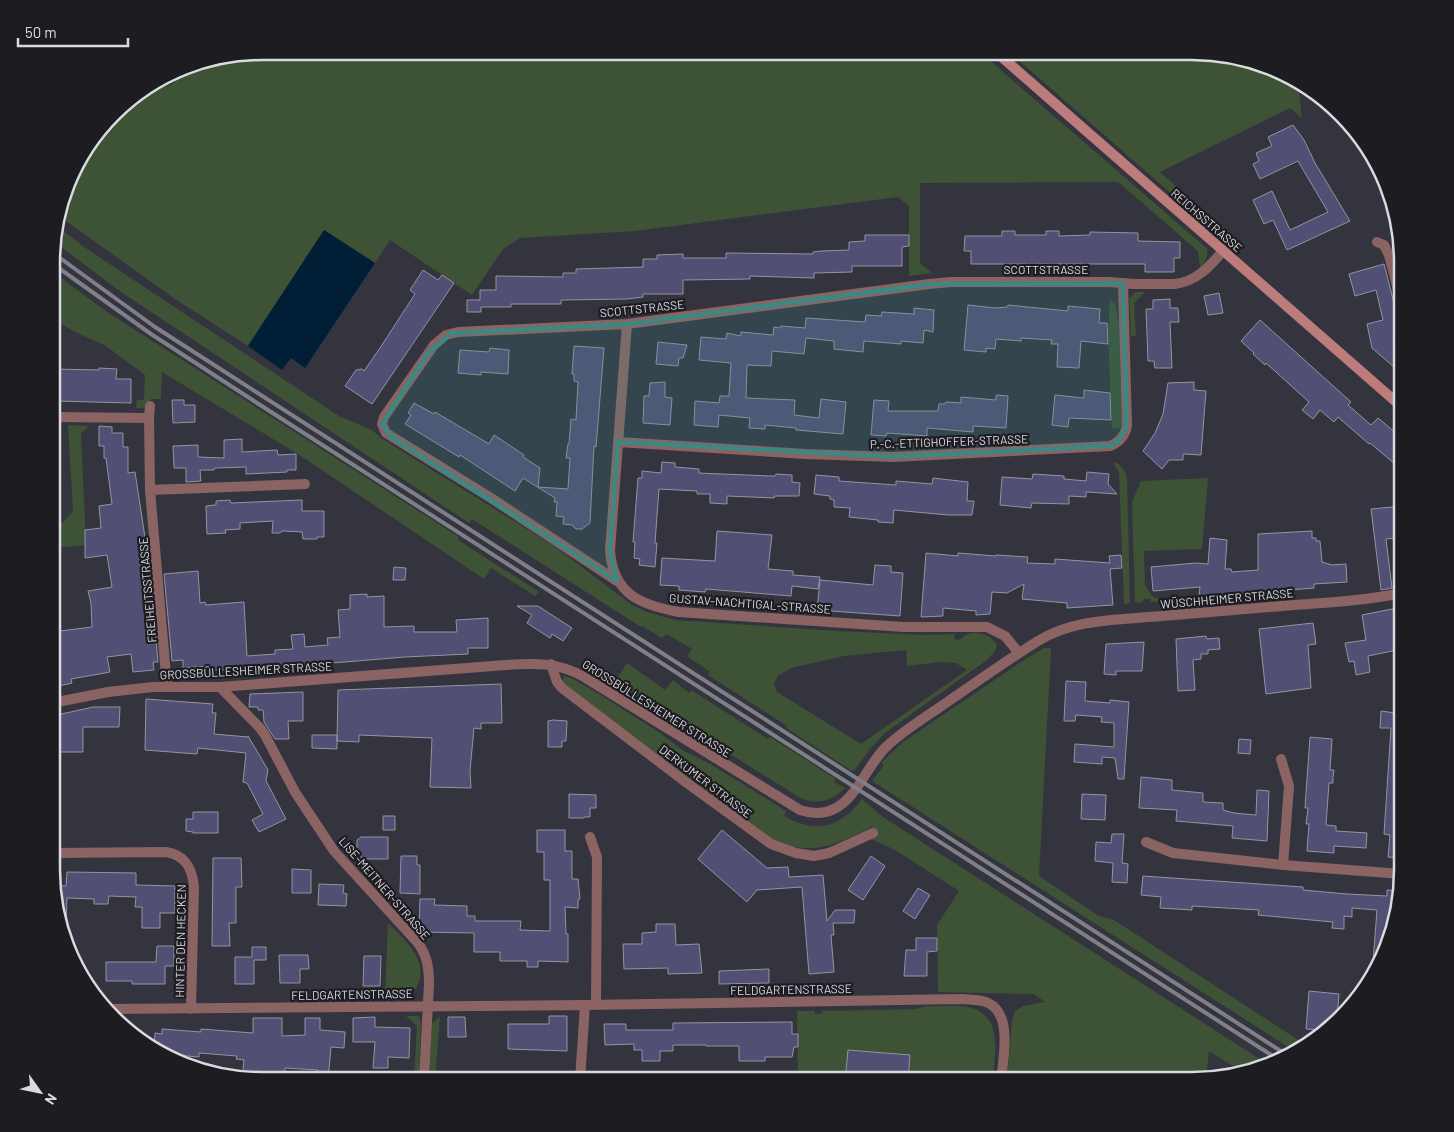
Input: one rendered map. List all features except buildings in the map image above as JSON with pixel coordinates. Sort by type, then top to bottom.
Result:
[{"type":"main road","name":"REICHSSTRASSE","points":[[1005,60],[1394,400]]},
{"type":"street","points":[[1378,242],[1384,245],[1389,254],[1394,274]]},
{"type":"street","name":"SCOTTSTRASSE","points":[[618,580],[491,498],[386,434],[382,424],[389,408],[426,354],[440,338],[458,332],[627,324],[929,284],[979,282],[1123,283],[1151,285],[1183,283],[1200,275],[1223,250]]},
{"type":"street","name":"P.-C.-ETTIGHOFFER-STRASSE","points":[[618,442],[893,457],[1110,446],[1118,442],[1126,432],[1127,426],[1123,283]]},
{"type":"street","name":"GUSTAV-NACHTIGAL-STRASSE","points":[[627,324],[610,550],[611,562],[624,590],[657,608],[670,610],[887,626],[940,628],[987,626],[1005,636],[1019,653]]},
{"type":"street","name":"FREIHEITSSTRASSE","points":[[150,406],[150,490],[168,687]]},
{"type":"street","points":[[60,417],[149,418]]},
{"type":"street","points":[[150,490],[305,484]]},
{"type":"street","name":"WÜSCHHEIMER STRASSE","points":[[1054,632],[1074,625],[1089,623],[1355,600],[1394,594]]},
{"type":"street","name":"GROSSBÜLLESHEIMER STRASSE","points":[[60,701],[108,692],[168,687],[220,687],[511,664],[551,664],[576,672],[800,810],[820,813],[835,808],[847,799],[875,759],[899,736],[1019,653],[1054,632]]},
{"type":"street","name":"DERKUMER STRASSE","points":[[551,664],[557,682],[562,688],[771,844],[796,853],[814,856],[829,853],[873,834]]},
{"type":"street","name":"LISE-MEITNER-STRASSE","points":[[220,687],[265,735],[295,792],[334,851],[420,946],[429,970],[429,1006],[425,1072]]},
{"type":"street","points":[[1281,760],[1289,786],[1283,865]]},
{"type":"street","points":[[581,1072],[591,1005],[597,857],[590,837]]},
{"type":"street","points":[[1146,842],[1173,854],[1394,873]]},
{"type":"street","name":"HINTER DEN HECKEN","points":[[60,852],[166,852],[177,855],[186,862],[192,872],[194,886],[191,1009]]},
{"type":"street","name":"FELDGARTENSTRASSE","points":[[115,1009],[591,1005],[961,999],[987,1002],[1001,1015],[1004,1040],[1002,1072]]},
{"type":"highlighted area","points":[[1123,283],[1127,426],[1118,442],[1110,446],[893,457],[618,442],[610,550],[617,581],[392,438],[382,424],[427,354],[451,333],[627,324],[929,284]]},
{"type":"green space","points":[[249,60],[989,60],[1207,248],[1206,258],[1200,267],[1198,251],[1118,182],[920,183],[920,263],[932,273],[909,276],[909,206],[898,197],[635,231],[520,238],[503,249],[472,295],[390,240],[375,263],[324,230],[248,346],[175,299],[65,220],[71,197],[75,185],[94,150],[119,119],[139,102],[161,87],[185,75],[210,67]]},
{"type":"green space","points":[[1018,60],[1205,60],[1257,71],[1299,91],[1302,118],[1290,108],[1160,172],[1236,240],[1231,241],[1221,237]]},
{"type":"green space","points":[[63,230],[84,247],[339,416],[372,430],[381,438],[554,546],[632,605],[647,612],[675,620],[837,631],[925,635],[955,634],[954,638],[957,640],[968,634],[976,633],[992,639],[997,645],[995,651],[987,660],[885,733],[870,749],[855,770],[852,771],[708,675],[710,672],[687,656],[692,649],[667,634],[662,638],[641,627],[472,519],[469,523],[121,292],[60,247]],"holes":[[[906,650],[907,666],[940,662],[956,663],[967,670],[861,744],[777,692],[774,684],[778,676],[791,668],[844,656]]]},
{"type":"green space","points":[[60,277],[107,312],[459,537],[458,540],[539,592],[535,596],[491,568],[484,579],[298,454],[162,372],[161,399],[151,399],[144,408],[136,408],[137,400],[144,400],[145,375],[106,346],[60,323]]},
{"type":"green space","points":[[1136,292],[1145,292],[1134,303],[1136,336],[1131,336],[1129,298]]},
{"type":"green space","points":[[1110,299],[1115,304],[1119,325],[1121,428],[1112,428],[1108,332]]},
{"type":"green space","points":[[68,425],[89,426],[81,434],[86,545],[60,547],[60,525],[73,511]]},
{"type":"green space","points":[[1113,462],[1123,469],[1127,476],[1130,603],[1124,604],[1119,473]]},
{"type":"green space","points":[[1208,478],[1202,549],[1144,551],[1145,585],[1152,596],[1163,601],[1151,602],[1150,599],[1143,599],[1143,602],[1135,603],[1132,502],[1141,481]]},
{"type":"green space","points":[[1044,648],[1051,649],[1039,876],[1099,916],[1114,920],[1300,1041],[1289,1047],[872,781],[884,765],[881,763],[903,742]]},
{"type":"green space","points":[[627,663],[665,690],[673,680],[689,693],[691,690],[836,779],[834,782],[845,788],[835,796],[823,801],[805,800],[799,797],[615,682]]},
{"type":"green space","points":[[564,676],[571,678],[599,694],[660,733],[684,751],[712,765],[786,811],[784,816],[796,822],[817,826],[836,822],[854,809],[862,799],[883,817],[1261,1060],[1235,1067],[1209,1051],[1207,1072],[1205,1072],[1008,1072],[1012,1021],[1015,1011],[1023,1006],[1045,1002],[1034,994],[938,992],[937,925],[959,891],[895,850],[871,839],[877,836],[872,827],[845,840],[822,847],[797,847],[768,837],[562,681]]},
{"type":"green space","points":[[388,923],[412,949],[420,965],[419,982],[415,989],[406,994],[385,994]]},
{"type":"green space","points":[[925,1006],[955,1006],[972,1008],[982,1013],[989,1020],[995,1039],[994,1072],[798,1072],[797,1011],[815,1011],[815,1014],[822,1014],[822,1011],[916,1009]]},
{"type":"green space","points":[[406,1016],[418,1016],[421,1021],[419,1072],[414,1072],[417,1026]]},
{"type":"green space","points":[[440,1016],[436,1072],[429,1072],[432,1024]]},
{"type":"water","points":[[324,230],[375,263],[305,368],[291,358],[282,370],[248,346]]},
{"type":"railway","points":[[60,258],[155,327],[1281,1051]]},
{"type":"railway","points":[[60,269],[151,334],[254,401],[1272,1055]]}]
